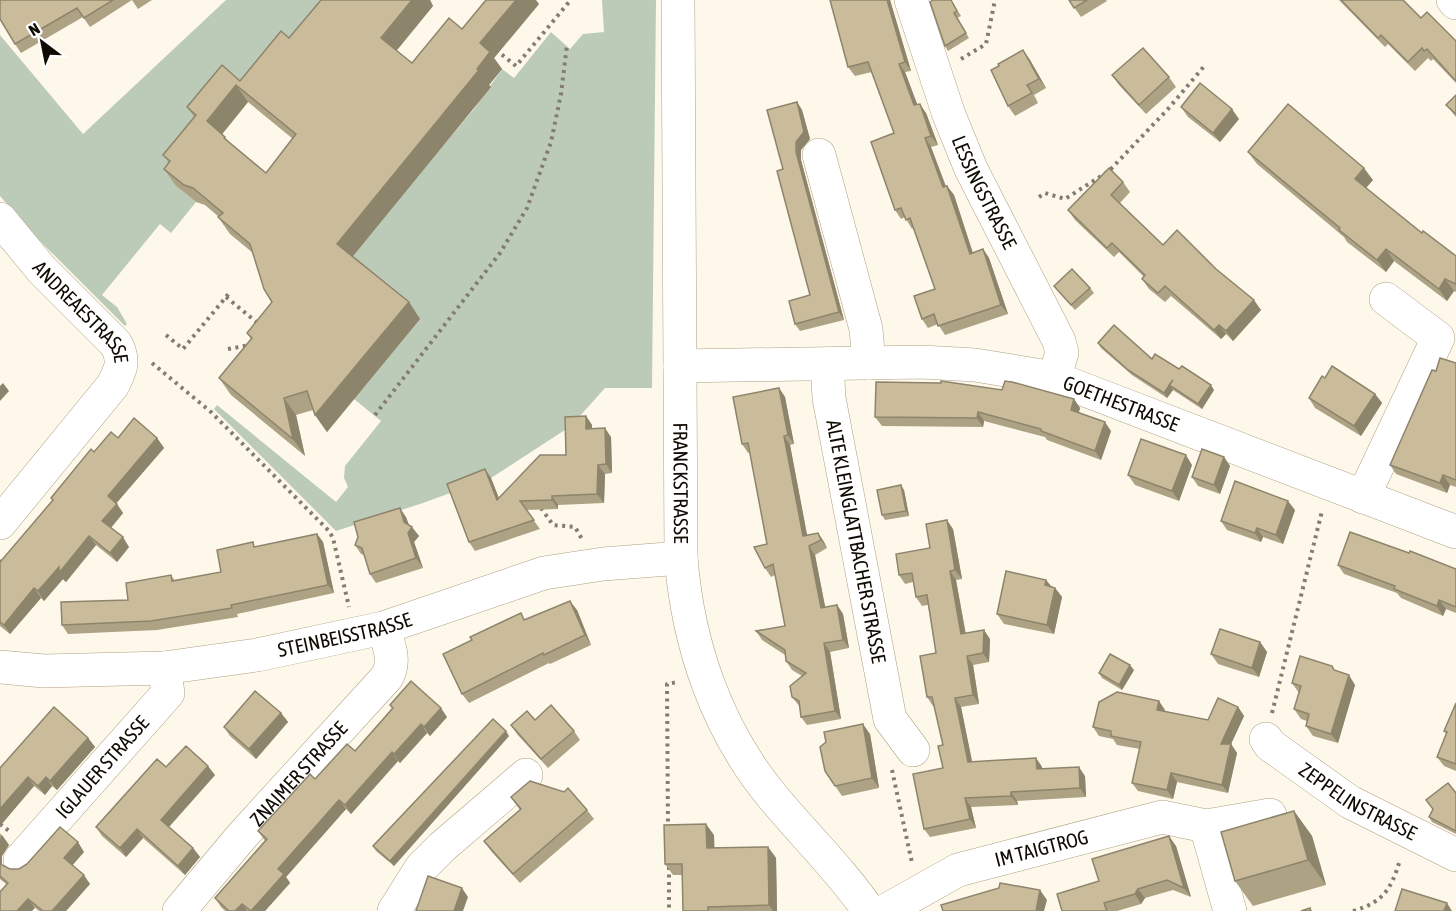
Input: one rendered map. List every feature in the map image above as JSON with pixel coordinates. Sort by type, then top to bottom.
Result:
[{"type":"street","name":"FRANCKSTRASSE","points":[[678,0],[681,558],[693,639],[704,674],[724,722],[745,758],[771,795],[853,888],[868,911]]},
{"type":"street","name":"LESSINGSTRASSE","points":[[911,0],[934,73],[972,169],[1059,341],[1062,353],[1054,378]]},
{"type":"street","points":[[819,154],[866,329],[869,363]]},
{"type":"street","name":"ANDREAESTRASSE","points":[[0,219],[42,270],[116,344],[122,355],[121,370],[113,385],[0,523]]},
{"type":"street","points":[[1363,497],[1438,338],[1386,299]]},
{"type":"street","name":"GOETHESTRASSE","points":[[680,366],[922,362],[975,365],[1054,378],[1456,532]]},
{"type":"street","name":"ALTE KLEINGLATTBACHER STRASSE","points":[[827,364],[829,398],[890,719],[902,759]]},
{"type":"street","name":"STEINBEISSTRASSE","points":[[0,667],[44,671],[164,668],[257,656],[383,628],[544,573],[681,558]]},
{"type":"street","name":"ZNAIMER STRASSE","points":[[178,911],[242,836],[387,677],[392,668],[392,658],[383,628]]},
{"type":"street","name":"IGLAUER STRASSE","points":[[20,860],[168,693],[164,668]]},
{"type":"street","name":"ZEPPELINSTRASSE","points":[[1266,739],[1270,745],[1350,802],[1456,855]]},
{"type":"street","points":[[394,911],[428,861],[526,775]]},
{"type":"street","name":"IM TAIGTROG","points":[[885,911],[958,870],[1162,817],[1206,826],[1270,815]]},
{"type":"street","points":[[1206,826],[1230,911]]},
{"type":"path","points":[[934,73],[945,69],[986,44],[995,0]]},
{"type":"path","points":[[492,46],[516,66],[569,2]]},
{"type":"path","points":[[375,415],[500,253],[527,208],[551,142],[561,94],[567,45]]},
{"type":"path","points":[[1039,197],[1045,194],[1065,199],[1110,171],[1206,64]]},
{"type":"path","points":[[166,334],[183,349],[231,291]]},
{"type":"path","points":[[225,297],[265,329]]},
{"type":"path","points":[[228,349],[252,345]]},
{"type":"path","points":[[152,363],[211,412],[329,531],[333,538],[347,598]]},
{"type":"path","points":[[541,508],[553,525],[575,527],[582,540],[586,567]]},
{"type":"path","points":[[1266,739],[1321,517]]},
{"type":"path","points":[[668,839],[667,684],[683,682]]},
{"type":"path","points":[[902,759],[911,860]]},
{"type":"path","points":[[1353,911],[1366,907],[1382,897],[1390,887],[1401,856]]},
{"type":"path","points":[[669,863],[669,911]]},
{"type":"green space","points":[[226,0],[329,0],[293,49],[176,186],[196,202],[171,233],[160,224],[102,295],[117,307],[127,324],[125,326],[35,236],[0,196],[0,35],[83,134]]},
{"type":"green space","points":[[602,0],[656,0],[652,388],[605,388],[571,426],[491,478],[336,531],[214,409],[217,405],[336,502],[348,487],[344,478],[345,466],[381,421],[354,399],[327,283],[474,109],[502,69],[514,78],[551,32],[570,49],[583,34],[604,32]]},
{"type":"building","points":[[0,0],[113,0],[84,18],[77,8],[15,44],[0,19]]},
{"type":"building","points":[[321,0],[412,0],[381,38],[412,63],[449,18],[462,29],[486,0],[516,0],[480,43],[490,52],[477,69],[479,70],[337,244],[409,302],[315,415],[307,391],[284,398],[293,439],[219,378],[252,338],[247,333],[272,302],[264,289],[250,244],[218,217],[223,213],[193,188],[184,185],[164,169],[170,161],[163,155],[196,115],[187,107],[222,65],[240,81],[281,31],[289,38]],"holes":[[[236,85],[296,134],[266,173],[207,121]]]},
{"type":"building","points":[[830,0],[887,0],[905,62],[899,64],[914,105],[920,104],[931,136],[925,138],[943,187],[947,186],[970,254],[983,249],[1001,305],[938,326],[934,314],[922,319],[914,296],[935,289],[910,218],[906,220],[901,208],[895,210],[871,142],[894,133],[868,62],[848,67]]},
{"type":"building","points":[[951,0],[957,11],[954,13],[966,33],[945,46],[930,2]]},
{"type":"building","points":[[1069,0],[1087,0],[1074,8]]},
{"type":"building","points":[[1341,0],[1403,0],[1421,18],[1427,12],[1456,41],[1456,81],[1427,49],[1424,51],[1422,48],[1408,62],[1381,35],[1378,38]]},
{"type":"building","points":[[1143,48],[1169,77],[1139,105],[1112,75]]},
{"type":"building","points":[[1023,50],[1039,79],[1027,85],[1032,93],[1008,106],[991,70]]},
{"type":"building","points":[[1200,83],[1232,109],[1213,133],[1181,107]]},
{"type":"building","points":[[1456,95],[1456,114],[1446,105]]},
{"type":"building","points":[[797,102],[804,132],[796,142],[796,152],[839,312],[795,324],[789,301],[810,295],[777,171],[783,169],[767,110]]},
{"type":"building","points":[[1288,104],[1364,168],[1355,179],[1422,233],[1423,231],[1456,256],[1456,284],[1445,279],[1439,289],[1386,249],[1377,260],[1248,152]]},
{"type":"building","points":[[1109,168],[1123,182],[1111,195],[1163,245],[1177,230],[1216,269],[1254,300],[1226,331],[1219,325],[1214,330],[1165,286],[1158,293],[1142,279],[1145,275],[1112,243],[1107,248],[1068,210]]},
{"type":"building","points":[[1072,269],[1090,288],[1071,305],[1054,286]]},
{"type":"building","points":[[1114,325],[1152,359],[1155,354],[1179,369],[1182,366],[1211,385],[1198,404],[1169,385],[1164,393],[1128,370],[1098,343]]},
{"type":"building","points":[[1440,358],[1456,363],[1456,480],[1443,475],[1440,483],[1390,465],[1432,370],[1436,371]]},
{"type":"building","points":[[1332,366],[1375,394],[1354,426],[1309,398],[1322,376],[1325,378]]},
{"type":"building","points":[[941,381],[1002,390],[1005,381],[1074,399],[1071,410],[1105,422],[1095,451],[1041,431],[1041,429],[978,412],[977,418],[875,417],[876,382],[941,383]]},
{"type":"building","points":[[779,388],[788,435],[784,436],[803,536],[818,533],[821,540],[809,546],[821,608],[837,605],[843,640],[824,643],[835,711],[801,717],[799,701],[792,697],[790,686],[806,673],[786,661],[785,650],[756,631],[785,626],[773,564],[765,568],[754,547],[767,544],[748,443],[742,444],[733,397]]},
{"type":"building","points":[[586,416],[586,429],[605,428],[606,464],[598,465],[597,494],[552,496],[552,500],[520,501],[534,520],[469,542],[447,484],[485,469],[497,500],[540,455],[566,455],[565,417]]},
{"type":"building","points":[[134,418],[157,438],[108,496],[117,504],[102,521],[123,537],[110,553],[89,536],[59,573],[59,567],[38,591],[34,588],[4,625],[0,622],[0,560],[53,500],[51,498],[91,449],[94,452],[111,432],[118,438]]},
{"type":"building","points":[[1141,439],[1186,455],[1172,491],[1128,475]]},
{"type":"building","points":[[1202,449],[1224,457],[1214,485],[1192,477]]},
{"type":"building","points":[[1235,481],[1288,501],[1276,535],[1257,528],[1255,533],[1221,521]]},
{"type":"building","points":[[901,485],[906,511],[882,515],[877,490]]},
{"type":"building","points":[[400,508],[404,522],[412,527],[408,533],[416,558],[370,574],[362,548],[355,545],[358,537],[354,522]]},
{"type":"building","points":[[947,520],[955,570],[950,571],[961,634],[984,630],[983,653],[967,656],[973,695],[955,698],[968,762],[1036,758],[1037,769],[1079,767],[1080,788],[1011,792],[1011,796],[965,798],[970,819],[924,829],[913,774],[943,768],[938,746],[943,745],[932,697],[927,697],[920,656],[936,653],[927,595],[916,597],[912,573],[899,575],[896,554],[930,548],[926,524]]},
{"type":"building","points":[[1350,532],[1409,553],[1410,551],[1456,569],[1456,607],[1439,600],[1437,606],[1394,589],[1395,586],[1338,565]]},
{"type":"building","points":[[317,534],[328,585],[231,605],[232,608],[151,621],[62,625],[61,602],[128,600],[126,583],[171,575],[172,581],[221,572],[217,550],[253,542],[254,547]]},
{"type":"building","points":[[1006,571],[1046,580],[1045,585],[1055,588],[1047,625],[997,614]]},
{"type":"building","points":[[570,601],[585,635],[544,655],[543,653],[462,694],[443,654],[472,640],[470,637],[521,613],[524,620]]},
{"type":"building","points":[[1220,629],[1260,642],[1252,668],[1211,654]]},
{"type":"building","points":[[1110,654],[1130,665],[1119,685],[1099,673]]},
{"type":"building","points":[[1300,656],[1332,666],[1334,670],[1349,675],[1331,734],[1306,726],[1309,714],[1294,709],[1301,686],[1292,683]]},
{"type":"building","points":[[411,681],[441,708],[424,727],[421,724],[394,754],[392,752],[345,805],[339,800],[278,869],[284,874],[251,911],[242,904],[235,911],[229,911],[215,898],[267,839],[258,831],[310,774],[315,779],[347,744],[355,751],[393,708],[390,705]]},
{"type":"building","points":[[255,691],[281,713],[249,749],[224,727]]},
{"type":"building","points":[[1117,692],[1159,701],[1157,710],[1208,720],[1218,698],[1238,707],[1221,744],[1231,744],[1222,785],[1171,773],[1167,790],[1132,783],[1141,742],[1111,736],[1111,731],[1093,727],[1099,702]]},
{"type":"building","points":[[1456,703],[1456,764],[1437,757],[1447,732],[1444,731]]},
{"type":"building","points":[[551,705],[574,731],[541,759],[511,725],[527,711],[535,720]]},
{"type":"building","points":[[54,707],[88,738],[50,781],[46,777],[38,786],[28,777],[0,809],[0,768]]},
{"type":"building","points":[[493,719],[506,731],[390,861],[373,846]]},
{"type":"building","points":[[863,724],[872,778],[835,786],[825,771],[820,747],[826,742],[824,732]]},
{"type":"building","points":[[186,746],[208,766],[161,820],[193,848],[178,866],[137,829],[120,848],[96,827],[157,759],[166,767]]},
{"type":"building","points":[[530,781],[564,792],[568,788],[587,810],[513,874],[484,841],[521,809],[511,797]]},
{"type":"building","points":[[1448,783],[1456,793],[1456,831],[1429,817],[1433,809],[1426,800]]},
{"type":"building","points":[[1294,811],[1308,860],[1235,881],[1221,832]]},
{"type":"building","points":[[706,824],[707,848],[768,847],[769,905],[708,907],[708,911],[683,911],[682,864],[665,864],[664,825]]},
{"type":"building","points":[[60,827],[78,842],[64,858],[84,875],[52,911],[43,911],[28,899],[17,911],[0,911],[0,892],[8,883],[0,876],[0,863],[10,869],[19,869],[27,864]]},
{"type":"building","points":[[1169,836],[1184,888],[1167,880],[1138,889],[1135,894],[1104,903],[1107,911],[1062,911],[1057,894],[1099,881],[1092,859]]},
{"type":"building","points":[[428,876],[462,888],[454,911],[416,911]]},
{"type":"building","points":[[1000,883],[1040,890],[1036,911],[943,911],[941,905],[999,888]]},
{"type":"building","points":[[1402,889],[1447,903],[1444,911],[1395,911]]}]
